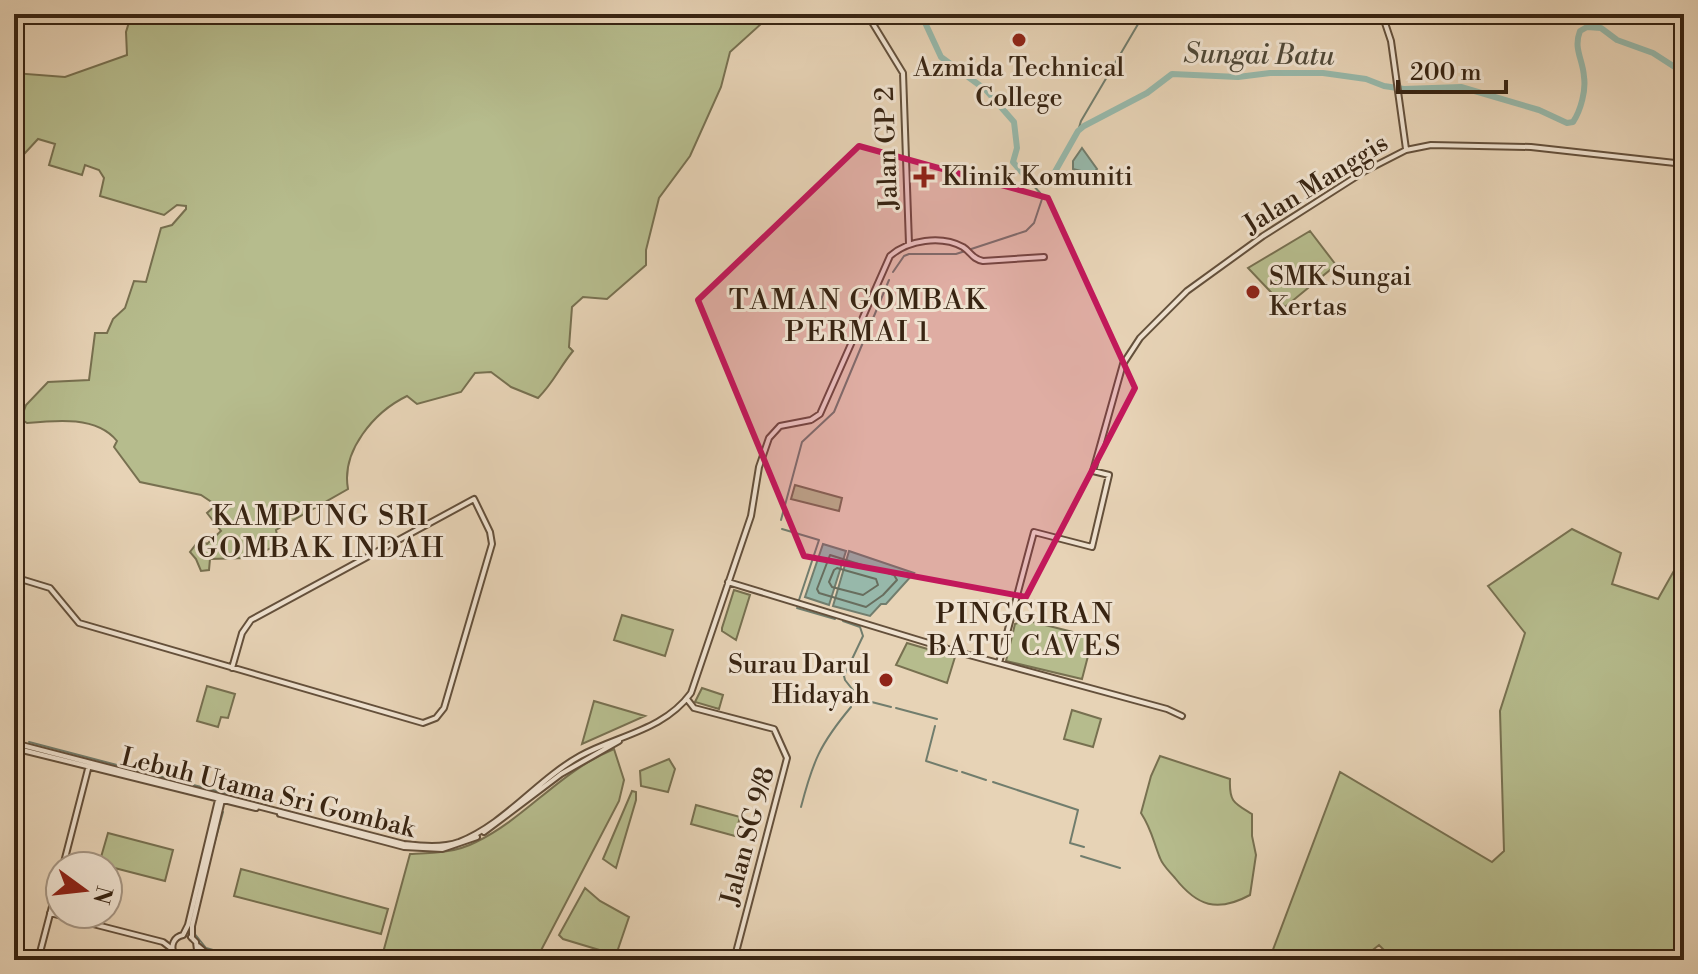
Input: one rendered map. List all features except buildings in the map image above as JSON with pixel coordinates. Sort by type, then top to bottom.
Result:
[{"type":"street","name":"Jalan GP 2","points":[[867,14],[903,73],[909,244]]},
{"type":"street","points":[[1382,14],[1391,41],[1406,150]]},
{"type":"street","name":"Jalan Manggis","points":[[999,663],[1034,532],[1092,547],[1109,475],[1093,471],[1123,364],[1140,338],[1187,291],[1259,238],[1350,179],[1406,150],[1431,145],[1531,147],[1684,164]]},
{"type":"street","points":[[909,244],[942,242],[965,249],[975,259],[991,262],[1044,257]]},
{"type":"street","name":"Lebuh Utama Sri Gombak","points":[[14,746],[391,841],[444,846],[482,830],[549,776],[578,757],[657,723],[687,699],[695,686],[751,516],[759,467],[772,433],[780,426],[811,420],[820,414],[888,259],[896,250],[909,244]]},
{"type":"street","points":[[14,577],[50,588],[79,623],[232,668],[423,723],[436,718],[444,708],[492,544],[490,532],[474,499],[251,620],[242,633],[232,668]]},
{"type":"street","points":[[733,567],[740,586]]},
{"type":"street","points":[[728,582],[999,663],[1167,709],[1182,716]]},
{"type":"street","points":[[724,595],[740,586]]},
{"type":"street","name":"Jalan SG 9/8","points":[[687,699],[694,708],[774,729],[787,758],[734,960]]},
{"type":"street","name":"Lebuh Utama Sri Gombak","points":[[14,746],[100,771],[398,846],[442,849],[473,839],[561,774],[628,736]]},
{"type":"street","points":[[77,765],[85,781]]},
{"type":"street","points":[[67,850],[89,766]]},
{"type":"street","points":[[85,781],[100,771]]},
{"type":"street","points":[[163,942],[183,935],[188,925],[220,800]]},
{"type":"street","points":[[220,800],[192,938],[205,952],[232,960]]},
{"type":"street","points":[[38,960],[46,930]]},
{"type":"street","points":[[116,930],[163,942],[181,960],[205,952]]},
{"type":"street","points":[[183,935],[192,938]]},
{"type":"street","points":[[172,949],[175,940]]},
{"type":"street","points":[[194,955],[196,945]]},
{"type":"highlighted area","points":[[859,146],[1048,198],[1135,388],[1026,597],[804,556],[698,300]]},
{"type":"green space","points":[[151,14],[714,14],[720,19],[723,14],[753,14],[761,24],[730,52],[721,87],[690,156],[659,198],[646,250],[646,265],[607,299],[583,297],[572,307],[569,347],[573,351],[538,398],[511,387],[491,372],[475,373],[461,392],[417,404],[407,396],[383,412],[362,434],[350,461],[348,489],[276,530],[279,545],[247,558],[210,559],[209,570],[201,571],[190,552],[200,539],[207,544],[221,531],[207,513],[216,505],[201,495],[140,482],[114,447],[117,441],[99,427],[76,422],[27,423],[21,419],[26,405],[48,382],[89,380],[95,333],[107,333],[113,319],[125,308],[134,281],[146,282],[161,228],[172,225],[186,206],[177,205],[164,215],[100,196],[104,178],[99,170],[85,165],[82,175],[49,165],[55,144],[38,139],[14,165],[14,73],[65,77],[127,55],[126,32],[130,19],[152,20]]},
{"type":"green space","points":[[1310,231],[1336,265],[1285,307],[1248,268]]},
{"type":"green space","points":[[795,485],[842,498],[839,511],[791,499]]},
{"type":"green space","points":[[1572,529],[1621,553],[1612,584],[1658,599],[1684,553],[1684,960],[1394,960],[1379,945],[1360,960],[1289,960],[1271,955],[1340,772],[1492,862],[1504,851],[1500,711],[1525,633],[1488,586]]},
{"type":"green space","points":[[734,590],[750,595],[736,640],[722,631]]},
{"type":"green space","points":[[622,615],[673,630],[665,656],[614,640]]},
{"type":"green space","points":[[1025,620],[1093,637],[1082,679],[1006,661],[1015,624]]},
{"type":"green space","points":[[907,643],[955,657],[947,683],[896,665]]},
{"type":"green space","points":[[207,686],[235,694],[228,718],[221,717],[218,727],[197,721]]},
{"type":"green space","points":[[702,688],[723,695],[719,709],[695,702]]},
{"type":"green space","points":[[594,701],[645,716],[582,744]]},
{"type":"green space","points":[[1072,710],[1101,719],[1093,747],[1064,739]]},
{"type":"green space","points":[[614,749],[624,780],[619,801],[536,960],[381,960],[410,854],[452,850],[476,842],[511,820],[577,769]]},
{"type":"green space","points":[[1160,756],[1230,779],[1230,793],[1234,801],[1252,814],[1256,855],[1250,895],[1227,904],[1208,904],[1183,888],[1163,864],[1141,813]]},
{"type":"green space","points":[[669,759],[675,769],[668,792],[641,786],[640,771]]},
{"type":"green space","points":[[632,791],[636,792],[636,800],[616,868],[603,859]]},
{"type":"green space","points":[[696,805],[740,817],[735,836],[691,824]]},
{"type":"green space","points":[[108,833],[173,850],[165,881],[124,870],[124,850],[103,850]]},
{"type":"green space","points":[[241,869],[388,909],[381,934],[234,896]]},
{"type":"green space","points":[[585,888],[600,901],[629,917],[616,955],[563,939],[559,935]]},
{"type":"water","points":[[1082,148],[1097,169],[1093,174],[1073,169],[1073,161]]},
{"type":"water","points":[[823,544],[846,551],[829,605],[805,597]]},
{"type":"water","points":[[849,551],[914,573],[886,604],[881,604],[870,616],[833,606]]},
{"type":"waterway","name":"Sungai Batu","points":[[921,14],[941,57],[986,90],[1014,122],[1017,148],[1013,162],[1031,183],[1052,177],[1078,131],[1084,126],[1147,93],[1172,74],[1238,77],[1270,73],[1323,73],[1366,79],[1404,89],[1461,87],[1539,110],[1567,123],[1573,122],[1582,100],[1584,77],[1578,43],[1580,31],[1587,27],[1601,28],[1617,40],[1653,53],[1684,73]]},
{"type":"waterway","points":[[1078,131],[1144,14]]},
{"type":"waterway","points":[[893,272],[904,256],[909,254],[956,254],[1026,231],[1034,223],[1042,199],[1031,183]]},
{"type":"waterway","points":[[781,520],[802,442],[834,412],[889,280]]},
{"type":"waterway","points":[[782,529],[819,540],[799,600]]},
{"type":"waterway","points":[[797,608],[835,619]]},
{"type":"waterway","points":[[843,621],[860,627],[863,636],[844,676],[845,680],[860,699],[891,707]]},
{"type":"waterway","points":[[801,807],[819,754],[851,707]]},
{"type":"waterway","points":[[896,708],[937,719]]},
{"type":"waterway","points":[[935,726],[926,761],[957,771]]},
{"type":"waterway","points":[[14,738],[20,740]]},
{"type":"waterway","points":[[29,742],[228,794]]},
{"type":"waterway","points":[[962,772],[986,780]]},
{"type":"waterway","points":[[993,782],[1078,810],[1070,843],[1084,847]]},
{"type":"waterway","points":[[207,870],[223,812]]},
{"type":"waterway","points":[[1081,856],[1120,868]]},
{"type":"waterway","points":[[194,933],[206,948],[248,960]]},
{"type":"place","name":"Azmida Technical College","points":[[1019,40]]},
{"type":"place","name":"Klinik Komuniti","points":[[924,177]]},
{"type":"place","name":"SMK Sungai Kertas","points":[[1253,292]]},
{"type":"place","name":"Surau Darul Hidayah","points":[[886,680]]},
{"type":"district","name":"TAMAN GOMBAK PERMAI 1","points":[[858,316]]},
{"type":"district","name":"KAMPUNG SRI GOMBAK INDAH","points":[[321,532]]},
{"type":"district","name":"PINGGIRAN BATU CAVES","points":[[1025,630]]}]
